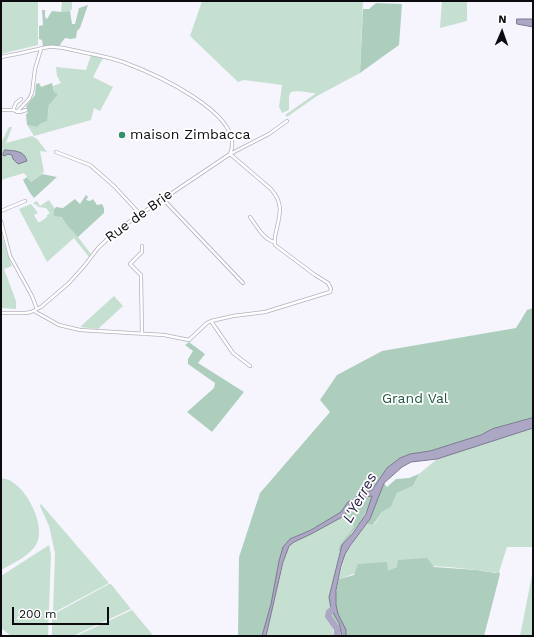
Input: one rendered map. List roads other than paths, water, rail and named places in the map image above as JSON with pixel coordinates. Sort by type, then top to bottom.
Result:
[{"type":"street","points":[[1,57],[50,46],[100,55],[123,62],[186,91],[203,104],[224,124],[231,136],[232,149],[230,154],[272,189],[277,195],[281,207],[274,242]]},
{"type":"street","points":[[17,112],[18,109],[29,99],[32,93],[34,69],[41,49]]},
{"type":"street","points":[[13,110],[16,103],[21,99]]},
{"type":"street","points":[[1,110],[13,110],[20,112],[26,110]]},
{"type":"street","name":"Rue de Brie","points":[[35,310],[69,283],[105,241],[117,230],[162,198],[230,154],[269,134],[287,121]]},
{"type":"street","points":[[56,152],[90,165],[114,186],[140,214]]},
{"type":"street","points":[[162,198],[243,283]]},
{"type":"street","points":[[1,211],[26,201]]},
{"type":"street","points":[[1,313],[10,314],[35,310],[59,326],[98,332],[164,335],[189,340],[210,321],[233,316],[265,312],[330,292],[331,289],[328,284],[263,235],[250,217]]},
{"type":"street","points":[[1,221],[10,256],[32,296],[35,310]]},
{"type":"street","points":[[142,246],[142,252],[130,264],[141,275],[142,334]]},
{"type":"street","points":[[210,321],[233,353],[250,366]]},
{"type":"water","points":[[517,19],[533,19],[533,27],[517,24]]},
{"type":"water","points":[[5,150],[21,153],[26,157],[27,161],[18,164],[13,159],[12,155],[3,155]]},
{"type":"water","name":"L'Yerres","points":[[533,418],[533,428],[437,459],[411,462],[402,467],[384,483],[370,519],[345,554],[341,566],[336,590],[336,605],[338,614],[346,630],[346,636],[342,636],[339,623],[331,609],[329,597],[342,545],[353,533],[366,514],[372,496],[365,497],[351,506],[344,516],[289,546],[283,562],[266,636],[262,636],[271,604],[283,547],[290,539],[311,530],[341,512],[348,502],[353,500],[360,493],[372,490],[387,468],[400,458],[410,454],[430,451],[481,435],[492,429]]},
{"type":"waterway","points":[[333,609],[329,612],[328,616],[337,629],[337,636]]},
{"type":"place","name":"maison Zimbacca","points":[[122,135]]},
{"type":"park label","name":"Grand Val","points":[[415,399]]}]
